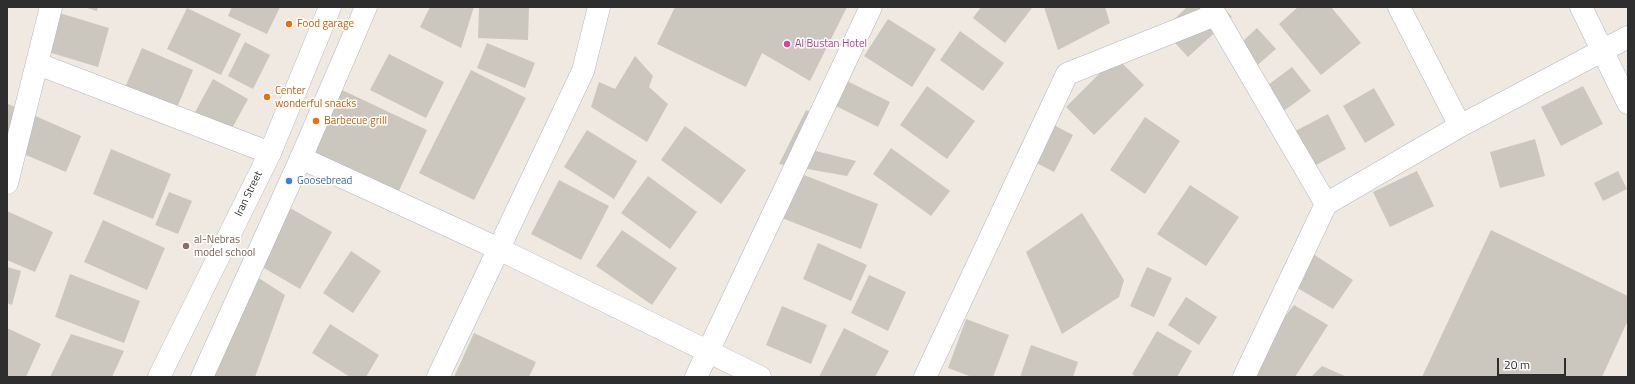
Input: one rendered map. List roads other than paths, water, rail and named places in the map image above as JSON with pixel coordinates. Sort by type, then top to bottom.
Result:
[{"type":"street","points":[[7,183],[11,150],[38,64],[51,7]]},
{"type":"street","name":"Iran Street","points":[[159,377],[270,153],[330,7]]},
{"type":"street","points":[[202,377],[301,158],[366,7]]},
{"type":"street","points":[[438,377],[583,71],[599,7]]},
{"type":"street","points":[[696,377],[871,7]]},
{"type":"street","points":[[1399,7],[1460,126]]},
{"type":"street","points":[[1581,7],[1604,50],[1628,103]]},
{"type":"street","points":[[925,377],[1067,74],[1213,11],[1326,204]]},
{"type":"street","points":[[1244,377],[1326,204],[1460,126],[1628,37]]},
{"type":"street","points":[[38,64],[270,153]]},
{"type":"street","points":[[301,158],[499,249],[760,377]]},
{"type":"place","name":"Food garage","points":[[289,24]]},
{"type":"place","name":"Al Bustan Hotel","points":[[787,44]]},
{"type":"place","name":"Center wonderful snacks","points":[[267,97]]},
{"type":"place","name":"Barbecue grill","points":[[316,121]]},
{"type":"place","name":"Goosebread","points":[[289,181]]},
{"type":"place","name":"al-Nebras model school","points":[[186,246]]}]
